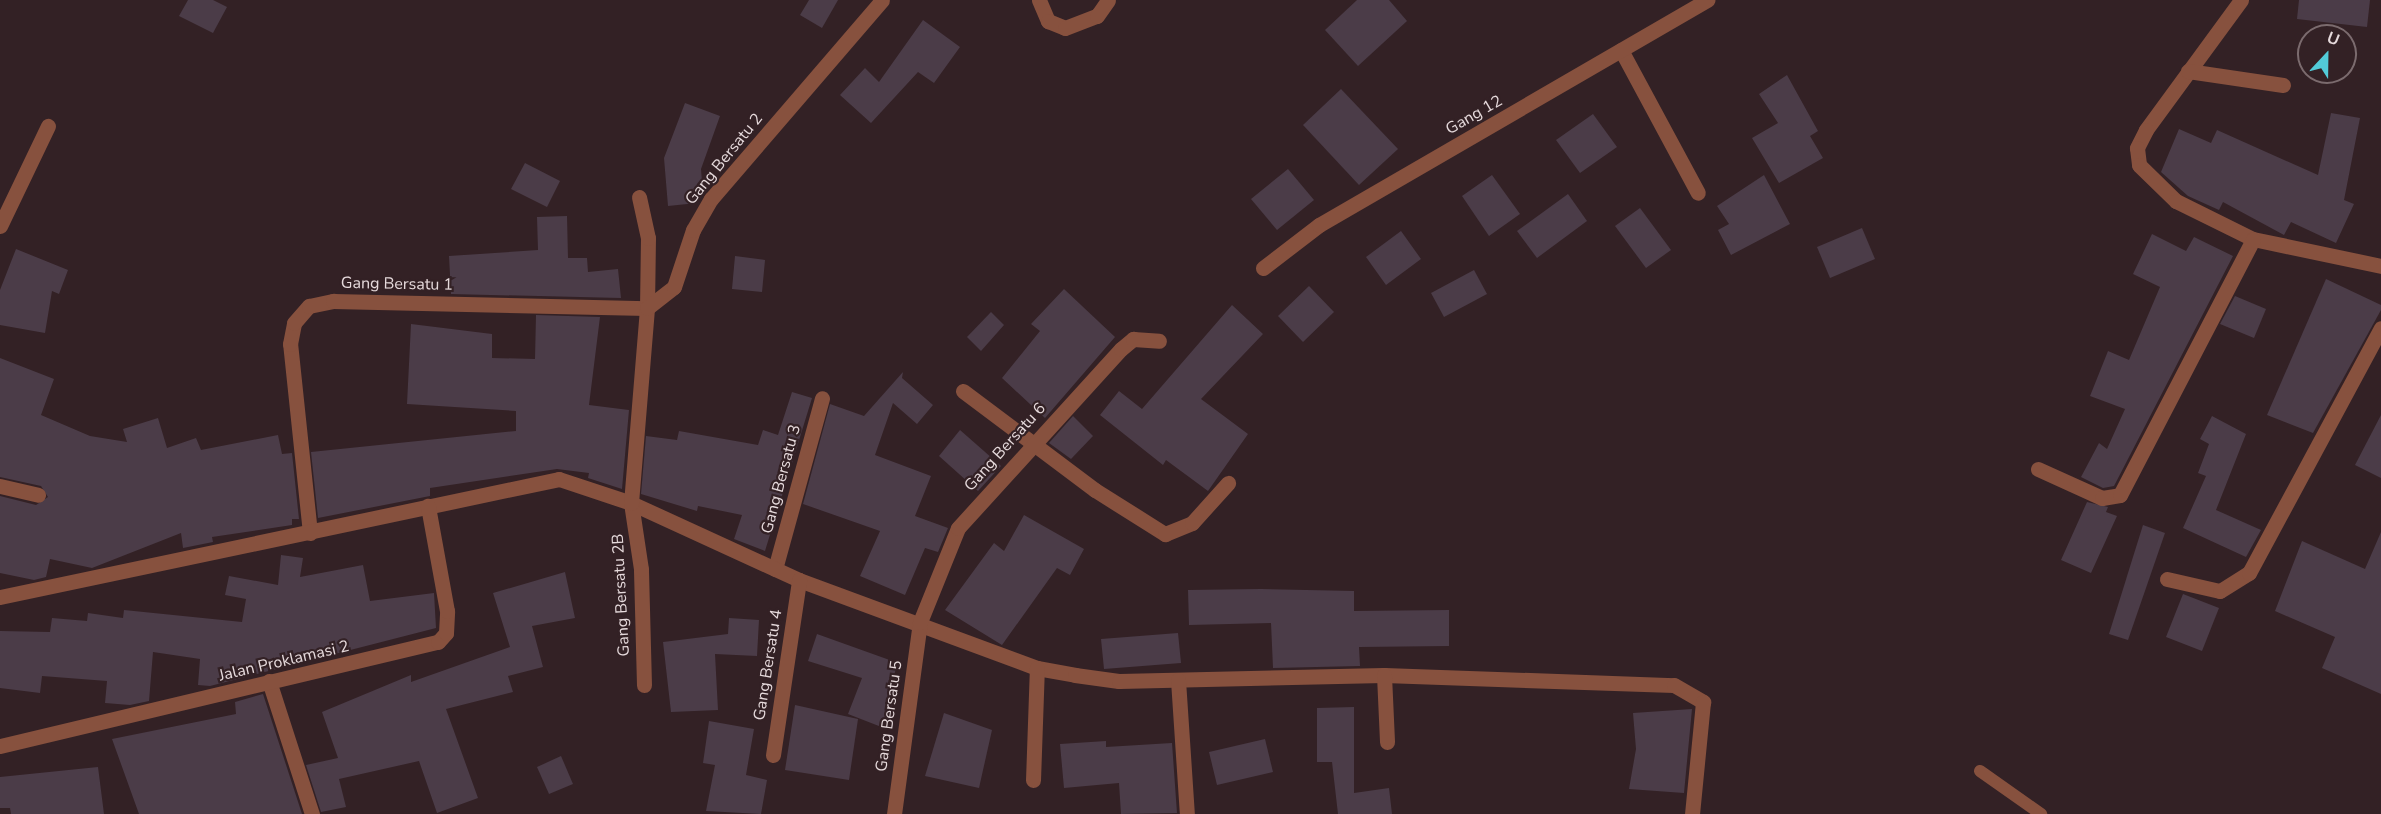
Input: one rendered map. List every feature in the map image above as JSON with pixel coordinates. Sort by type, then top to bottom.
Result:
[{"type":"street","name":"Gang Bersatu 2","points":[[647,308],[674,287],[693,230],[711,199],[882,0]]},
{"type":"street","points":[[1039,0],[1048,21],[1065,28],[1097,16],[1108,0]]},
{"type":"street","name":"Gang 12","points":[[1263,268],[1319,225],[1707,0]]},
{"type":"street","points":[[2241,0],[2146,130],[2137,148],[2139,165],[2176,201],[2253,238],[2380,262]]},
{"type":"street","points":[[1622,50],[1698,193]]},
{"type":"street","points":[[2188,71],[2283,85]]},
{"type":"street","points":[[0,226],[48,126]]},
{"type":"street","points":[[631,503],[647,308],[648,238],[639,197]]},
{"type":"street","points":[[2038,469],[2102,498],[2120,495],[2253,238]]},
{"type":"street","name":"Gang Bersatu 1","points":[[310,533],[290,344],[294,322],[309,306],[333,301],[647,308]]},
{"type":"street","points":[[2167,579],[2220,591],[2249,573],[2264,553],[2381,328]]},
{"type":"street","name":"Gang Bersatu 6","points":[[920,622],[958,528],[1031,443],[1133,339],[1159,341]]},
{"type":"street","points":[[963,391],[1031,443],[1165,534],[1192,523],[1228,483]]},
{"type":"street","name":"Gang Bersatu 3","points":[[775,569],[822,398]]},
{"type":"street","points":[[0,597],[559,479],[631,503],[799,580],[920,622],[1037,668],[1119,681],[1384,675],[1654,682],[1688,689],[1703,702],[1705,719],[1692,814]]},
{"type":"street","points":[[0,486],[38,495]]},
{"type":"street","name":"Gang Bersatu 2B","points":[[631,503],[641,569],[644,685]]},
{"type":"street","name":"Jalan Proklamasi 2","points":[[0,746],[105,726],[269,681],[424,648],[446,633],[447,611],[428,506]]},
{"type":"street","name":"Gang Bersatu 4","points":[[773,755],[799,580]]},
{"type":"street","name":"Gang Bersatu 5","points":[[894,814],[920,622]]},
{"type":"street","points":[[1033,780],[1037,668]]},
{"type":"street","points":[[1384,675],[1387,742]]},
{"type":"street","points":[[1178,680],[1187,814]]},
{"type":"street","points":[[269,681],[312,814]]},
{"type":"lane","points":[[1980,771],[2041,814]]},
{"type":"building","points":[[188,0],[213,0],[227,7],[213,33],[179,16]]},
{"type":"building","points":[[809,0],[838,0],[822,28],[800,15]]},
{"type":"building","points":[[1357,0],[1389,0],[1407,21],[1358,66],[1325,30]]},
{"type":"building","points":[[2299,0],[2370,0],[2367,27],[2357,24],[2297,19]]},
{"type":"building","points":[[923,20],[960,47],[934,83],[918,72],[871,123],[840,95],[865,68],[879,82]]},
{"type":"building","points":[[1787,75],[1818,131],[1810,136],[1823,158],[1779,183],[1752,138],[1778,123],[1759,94]]},
{"type":"building","points":[[1341,89],[1398,149],[1359,185],[1303,125]]},
{"type":"building","points":[[685,103],[720,116],[701,169],[703,194],[697,203],[668,206],[664,158]]},
{"type":"building","points":[[2331,113],[2360,118],[2344,200],[2354,204],[2336,243],[2291,222],[2284,235],[2223,202],[2219,210],[2188,196],[2161,172],[2179,129],[2211,143],[2217,130],[2318,175]]},
{"type":"building","points":[[1593,114],[1617,147],[1580,173],[1556,140]]},
{"type":"building","points":[[525,163],[560,181],[547,207],[511,189]]},
{"type":"building","points":[[1288,169],[1314,200],[1277,230],[1251,199]]},
{"type":"building","points":[[1492,175],[1520,214],[1489,236],[1462,196]]},
{"type":"building","points":[[1764,175],[1790,224],[1731,255],[1718,230],[1729,224],[1717,206]]},
{"type":"building","points":[[1568,194],[1587,221],[1537,258],[1517,231]]},
{"type":"building","points":[[1640,208],[1671,250],[1646,268],[1615,226]]},
{"type":"building","points":[[567,216],[568,258],[587,258],[588,272],[618,269],[621,298],[451,294],[449,256],[538,250],[537,217]]},
{"type":"building","points":[[1862,228],[1875,259],[1830,278],[1817,247]]},
{"type":"building","points":[[1401,231],[1421,259],[1386,285],[1366,257]]},
{"type":"building","points":[[2152,234],[2186,251],[2194,237],[2233,256],[2114,486],[2103,488],[2081,477],[2099,443],[2107,449],[2125,409],[2090,396],[2108,351],[2129,360],[2160,287],[2133,274]]},
{"type":"building","points":[[16,249],[68,270],[59,294],[52,291],[45,333],[0,325],[0,290]]},
{"type":"building","points":[[735,256],[765,260],[762,292],[732,289]]},
{"type":"building","points":[[1474,270],[1487,294],[1444,317],[1431,293]]},
{"type":"building","points":[[2326,279],[2381,305],[2381,310],[2313,433],[2267,415]]},
{"type":"building","points":[[1309,286],[1334,312],[1303,342],[1278,316]]},
{"type":"building","points":[[1064,289],[1115,337],[1045,418],[1002,378],[1040,331],[1031,324]]},
{"type":"building","points":[[2235,296],[2266,309],[2254,338],[2220,324]]},
{"type":"building","points":[[1232,305],[1263,334],[1201,399],[1248,434],[1208,491],[1166,460],[1163,465],[1100,415],[1119,391],[1142,409]]},
{"type":"building","points":[[991,312],[1004,325],[981,351],[967,337]]},
{"type":"building","points":[[536,315],[600,317],[589,405],[629,410],[622,489],[588,478],[589,473],[557,469],[430,488],[430,496],[318,518],[311,452],[516,431],[516,411],[407,404],[411,324],[492,334],[492,358],[535,359]]},
{"type":"building","points":[[0,358],[54,379],[41,415],[90,436],[127,442],[123,429],[158,418],[167,448],[196,438],[201,450],[278,435],[282,454],[292,453],[299,519],[292,519],[292,525],[212,537],[213,542],[183,548],[181,533],[92,568],[50,559],[46,577],[34,580],[0,573],[0,496],[36,505],[48,497],[41,486],[0,477]]},
{"type":"building","points":[[903,372],[902,378],[933,405],[917,424],[893,403],[875,455],[931,476],[915,516],[948,528],[938,552],[925,548],[905,595],[860,576],[880,531],[803,504],[830,404],[864,416]]},
{"type":"building","points":[[792,392],[812,398],[765,551],[734,539],[742,515],[698,506],[697,511],[641,494],[646,436],[677,440],[679,431],[758,445],[763,430],[778,435]]},
{"type":"building","points":[[2381,415],[2381,478],[2355,465]]},
{"type":"building","points":[[1073,416],[1093,436],[1071,459],[1049,443]]},
{"type":"building","points":[[2212,416],[2246,434],[2216,510],[2261,530],[2246,557],[2183,528],[2206,476],[2198,473],[2209,444],[2200,439]]},
{"type":"building","points":[[960,430],[1001,466],[978,491],[939,456]]},
{"type":"building","points":[[2087,502],[2108,507],[2106,512],[2117,516],[2091,573],[2061,560]]},
{"type":"building","points":[[1024,515],[1084,549],[1070,575],[1057,568],[1002,645],[945,610],[994,543],[1004,551]]},
{"type":"building","points":[[2143,525],[2165,533],[2128,640],[2109,634]]},
{"type":"building","points":[[2381,532],[2381,694],[2322,668],[2335,637],[2275,611],[2302,541],[2365,569]]},
{"type":"building","points":[[281,555],[303,558],[300,577],[363,565],[370,601],[434,593],[436,628],[210,686],[198,685],[200,659],[153,652],[149,701],[130,705],[105,703],[107,681],[42,676],[40,693],[0,688],[0,631],[50,632],[52,618],[87,621],[88,613],[123,618],[124,610],[242,622],[246,599],[225,595],[229,576],[278,585]]},
{"type":"building","points":[[565,572],[575,618],[532,626],[543,667],[508,676],[513,692],[446,709],[478,798],[437,813],[419,761],[339,779],[346,807],[321,812],[306,765],[338,758],[322,712],[411,675],[411,682],[510,647],[493,593]]},
{"type":"building","points":[[1188,590],[1354,591],[1354,611],[1449,610],[1449,646],[1359,647],[1360,666],[1273,668],[1271,623],[1189,625]]},
{"type":"building","points":[[2183,594],[2219,608],[2202,651],[2166,637]]},
{"type":"building","points":[[729,618],[759,620],[757,656],[715,654],[718,710],[671,712],[663,642],[728,634]]},
{"type":"building","points":[[1178,633],[1181,663],[1104,669],[1101,639]]},
{"type":"building","points":[[817,634],[898,663],[892,681],[900,685],[884,728],[848,714],[862,678],[808,661]]},
{"type":"building","points":[[263,694],[302,814],[139,814],[112,739],[236,714],[235,702]]},
{"type":"building","points":[[795,705],[858,719],[849,780],[785,770]]},
{"type":"building","points":[[1354,707],[1354,793],[1389,788],[1392,814],[1338,814],[1332,762],[1317,762],[1317,708]]},
{"type":"building","points":[[1692,709],[1684,793],[1629,789],[1636,749],[1633,713]]},
{"type":"building","points":[[944,713],[992,730],[979,788],[925,776]]},
{"type":"building","points":[[709,721],[754,729],[746,775],[767,780],[761,814],[706,811],[715,765],[703,763]]},
{"type":"building","points":[[1265,739],[1273,772],[1217,785],[1209,752]]},
{"type":"building","points":[[1106,741],[1106,747],[1172,743],[1177,813],[1121,814],[1119,783],[1064,788],[1060,744]]},
{"type":"building","points":[[561,756],[573,784],[549,794],[537,767]]},
{"type":"building","points":[[98,767],[104,814],[11,814],[10,808],[0,808],[0,777]]}]
